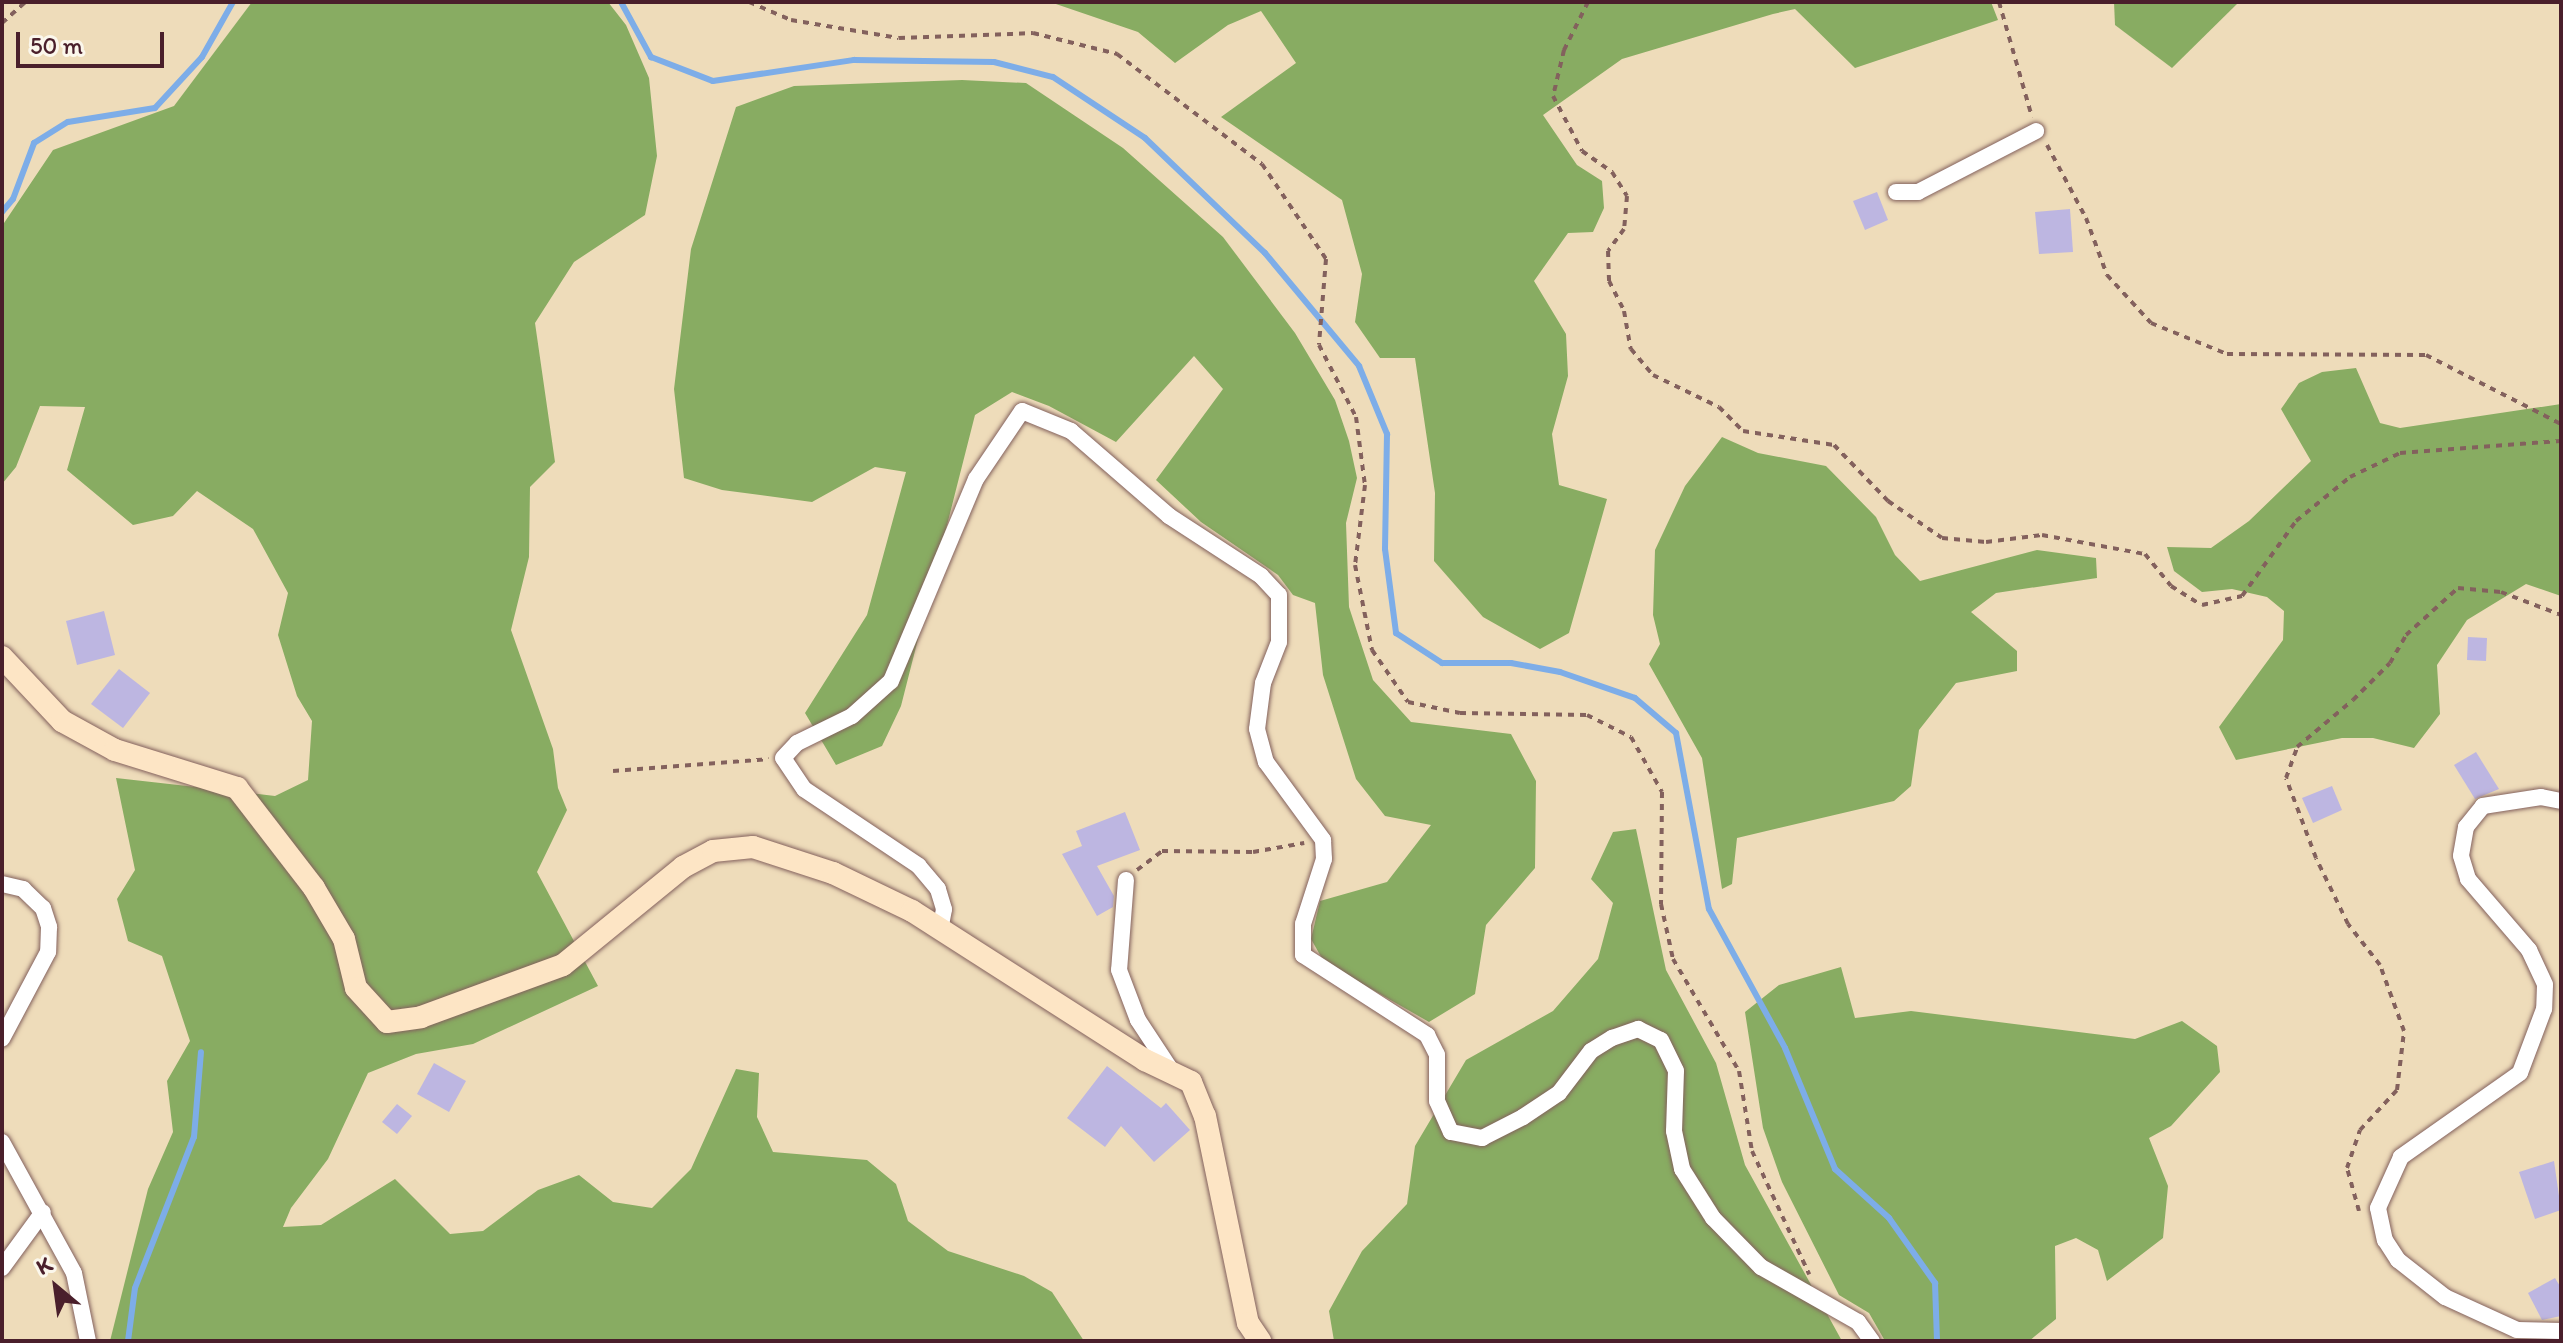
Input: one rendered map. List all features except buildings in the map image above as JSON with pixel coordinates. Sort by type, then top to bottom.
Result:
[{"type":"street","points":[[1896,192],[1918,192],[2036,131]]},
{"type":"street","points":[[940,930],[944,909],[938,889],[919,866],[804,789],[783,758],[797,743],[852,716],[891,681],[976,479],[1022,411],[1071,431],[1169,516],[1261,576],[1279,595],[1279,642],[1263,683],[1257,729],[1266,762],[1323,840],[1324,859],[1303,924],[1303,955],[1427,1035],[1437,1055],[1437,1101],[1451,1132],[1482,1138],[1523,1117],[1559,1093],[1591,1051],[1612,1038],[1638,1029],[1661,1040],[1676,1071],[1674,1131],[1682,1169],[1713,1218],[1761,1267],[1858,1322],[1872,1341]]},
{"type":"street","points":[[2,657],[62,721],[115,750],[237,788],[314,888],[344,939],[356,988],[387,1022],[421,1017],[563,965],[683,867],[713,851],[753,847],[833,873],[940,930],[1177,1077],[1191,1082],[1205,1116],[1248,1323],[1260,1341]]},
{"type":"street","points":[[2561,801],[2541,797],[2483,806],[2466,827],[2461,856],[2468,879],[2529,950],[2545,985],[2544,1009],[2520,1073],[2401,1157],[2378,1208],[2385,1240],[2398,1260],[2445,1297],[2517,1330],[2561,1331]]},
{"type":"street","points":[[1126,880],[1119,970],[1138,1020],[1177,1077]]},
{"type":"street","points":[[2,884],[23,889],[43,908],[49,927],[48,952],[2,1039]]},
{"type":"street","points":[[2,1142],[74,1273],[88,1341]]},
{"type":"street","points":[[2,1268],[43,1212]]},
{"type":"path","points":[[2,23],[25,2]]},
{"type":"path","points":[[749,2],[791,20],[899,38],[1033,33],[1117,54],[1262,164],[1326,259],[1319,345],[1356,417],[1365,485],[1355,565],[1372,650],[1408,702],[1460,713],[1587,715],[1631,737],[1662,792],[1661,904],[1673,959],[1739,1071],[1752,1151],[1822,1302]]},
{"type":"path","points":[[1588,2],[1564,50],[1553,96],[1582,151],[1612,172],[1627,196],[1624,229],[1608,251],[1609,281],[1624,311],[1631,349],[1653,375],[1719,407],[1743,431],[1834,445],[1888,501],[1942,538],[1986,542],[2042,535],[2145,554],[2171,586],[2202,605],[2242,596],[2296,521],[2350,477],[2400,453],[2561,441]]},
{"type":"path","points":[[1999,2],[2036,131],[2086,218],[2107,275],[2151,323],[2227,354],[2426,355],[2561,424]]},
{"type":"path","points":[[2362,1220],[2347,1168],[2360,1130],[2397,1090],[2404,1031],[2380,965],[2348,924],[2316,858],[2286,778],[2297,747],[2353,700],[2390,663],[2406,635],[2458,588],[2501,592],[2561,615]]},
{"type":"path","points":[[613,771],[783,758]]},
{"type":"path","points":[[1126,880],[1162,851],[1253,852],[1323,840]]},
{"type":"green space","points":[[252,2],[608,2],[626,25],[649,78],[657,156],[645,215],[574,262],[535,323],[555,462],[530,487],[529,557],[511,630],[553,749],[558,788],[567,810],[537,872],[598,986],[473,1044],[416,1054],[368,1073],[328,1159],[291,1208],[283,1227],[321,1225],[395,1179],[450,1234],[483,1231],[538,1190],[579,1175],[613,1202],[652,1208],[691,1169],[736,1069],[759,1073],[757,1117],[773,1152],[867,1160],[896,1184],[908,1221],[948,1251],[1024,1276],[1052,1292],[1084,1341],[110,1341],[148,1189],[173,1132],[167,1081],[190,1041],[162,956],[128,941],[117,899],[135,870],[116,778],[275,796],[308,780],[312,721],[297,696],[278,635],[288,593],[253,529],[197,491],[173,516],[133,525],[67,470],[85,407],[40,406],[16,467],[2,484],[2,226],[53,150],[174,106]]},
{"type":"green space","points":[[1005,2],[1991,2],[1998,20],[1855,68],[1795,9],[1622,59],[1543,115],[1577,165],[1602,181],[1604,208],[1593,232],[1568,233],[1534,281],[1566,334],[1568,376],[1552,434],[1559,485],[1607,499],[1569,633],[1540,649],[1483,617],[1434,561],[1435,493],[1415,358],[1380,358],[1355,322],[1362,274],[1342,200],[1221,117],[1296,63],[1261,11],[1228,25],[1175,63],[1138,32],[1053,3]]},
{"type":"green space","points":[[2114,2],[2239,2],[2172,68],[2115,25]]},
{"type":"green space","points":[[962,80],[1026,83],[1123,148],[1223,237],[1295,333],[1335,400],[1349,441],[1357,478],[1346,523],[1349,607],[1373,680],[1411,722],[1511,734],[1536,781],[1535,868],[1486,925],[1475,994],[1429,1022],[1324,962],[1311,939],[1320,901],[1387,882],[1431,825],[1385,816],[1356,779],[1323,675],[1315,603],[1293,595],[1278,575],[1201,522],[1156,480],[1223,389],[1194,356],[1116,442],[1049,406],[1012,392],[975,415],[901,706],[882,746],[836,765],[805,713],[867,615],[906,472],[875,467],[812,502],[722,490],[684,478],[674,389],[691,249],[736,107],[794,86]]},
{"type":"green space","points":[[2356,368],[2380,423],[2400,428],[2561,404],[2561,596],[2526,584],[2467,620],[2437,665],[2440,714],[2414,748],[2373,738],[2342,738],[2236,760],[2219,727],[2283,640],[2284,611],[2267,597],[2232,589],[2202,592],[2174,571],[2167,547],[2211,548],[2249,521],[2311,461],[2281,409],[2299,383],[2322,372]]},
{"type":"green space","points":[[1722,437],[1758,453],[1826,466],[1876,517],[1895,555],[1920,581],[2037,550],[2096,558],[2097,578],[1996,593],[1971,612],[2017,651],[2017,671],[1956,683],[1919,730],[1911,786],[1894,801],[1737,838],[1732,884],[1722,889],[1702,758],[1649,664],[1660,644],[1653,615],[1655,550],[1685,486]]},
{"type":"green space","points":[[1636,829],[1666,970],[1716,1063],[1745,1165],[1842,1341],[1334,1341],[1329,1311],[1362,1251],[1407,1204],[1415,1146],[1466,1060],[1553,1011],[1598,959],[1613,903],[1591,879],[1613,832]]},
{"type":"green space","points":[[1841,967],[1855,1018],[1911,1011],[2135,1039],[2182,1021],[2217,1046],[2220,1072],[2171,1126],[2149,1138],[2168,1186],[2163,1238],[2107,1281],[2098,1250],[2076,1238],[2055,1246],[2056,1319],[2029,1341],[1885,1341],[1869,1313],[1839,1295],[1782,1182],[1763,1128],[1745,1012],[1779,985]]},
{"type":"waterway","points":[[2,212],[13,199],[34,143],[68,122],[155,108],[202,57],[233,2]]},
{"type":"waterway","points":[[621,2],[651,57],[713,81],[854,60],[994,62],[1053,77],[1145,138],[1265,253],[1359,366],[1387,434],[1385,549],[1396,633],[1442,663],[1511,663],[1560,672],[1635,698],[1676,733],[1709,909],[1785,1048],[1835,1169],[1889,1218],[1935,1283],[1937,1341]]},
{"type":"waterway","points":[[128,1341],[135,1288],[194,1137],[201,1052]]}]
